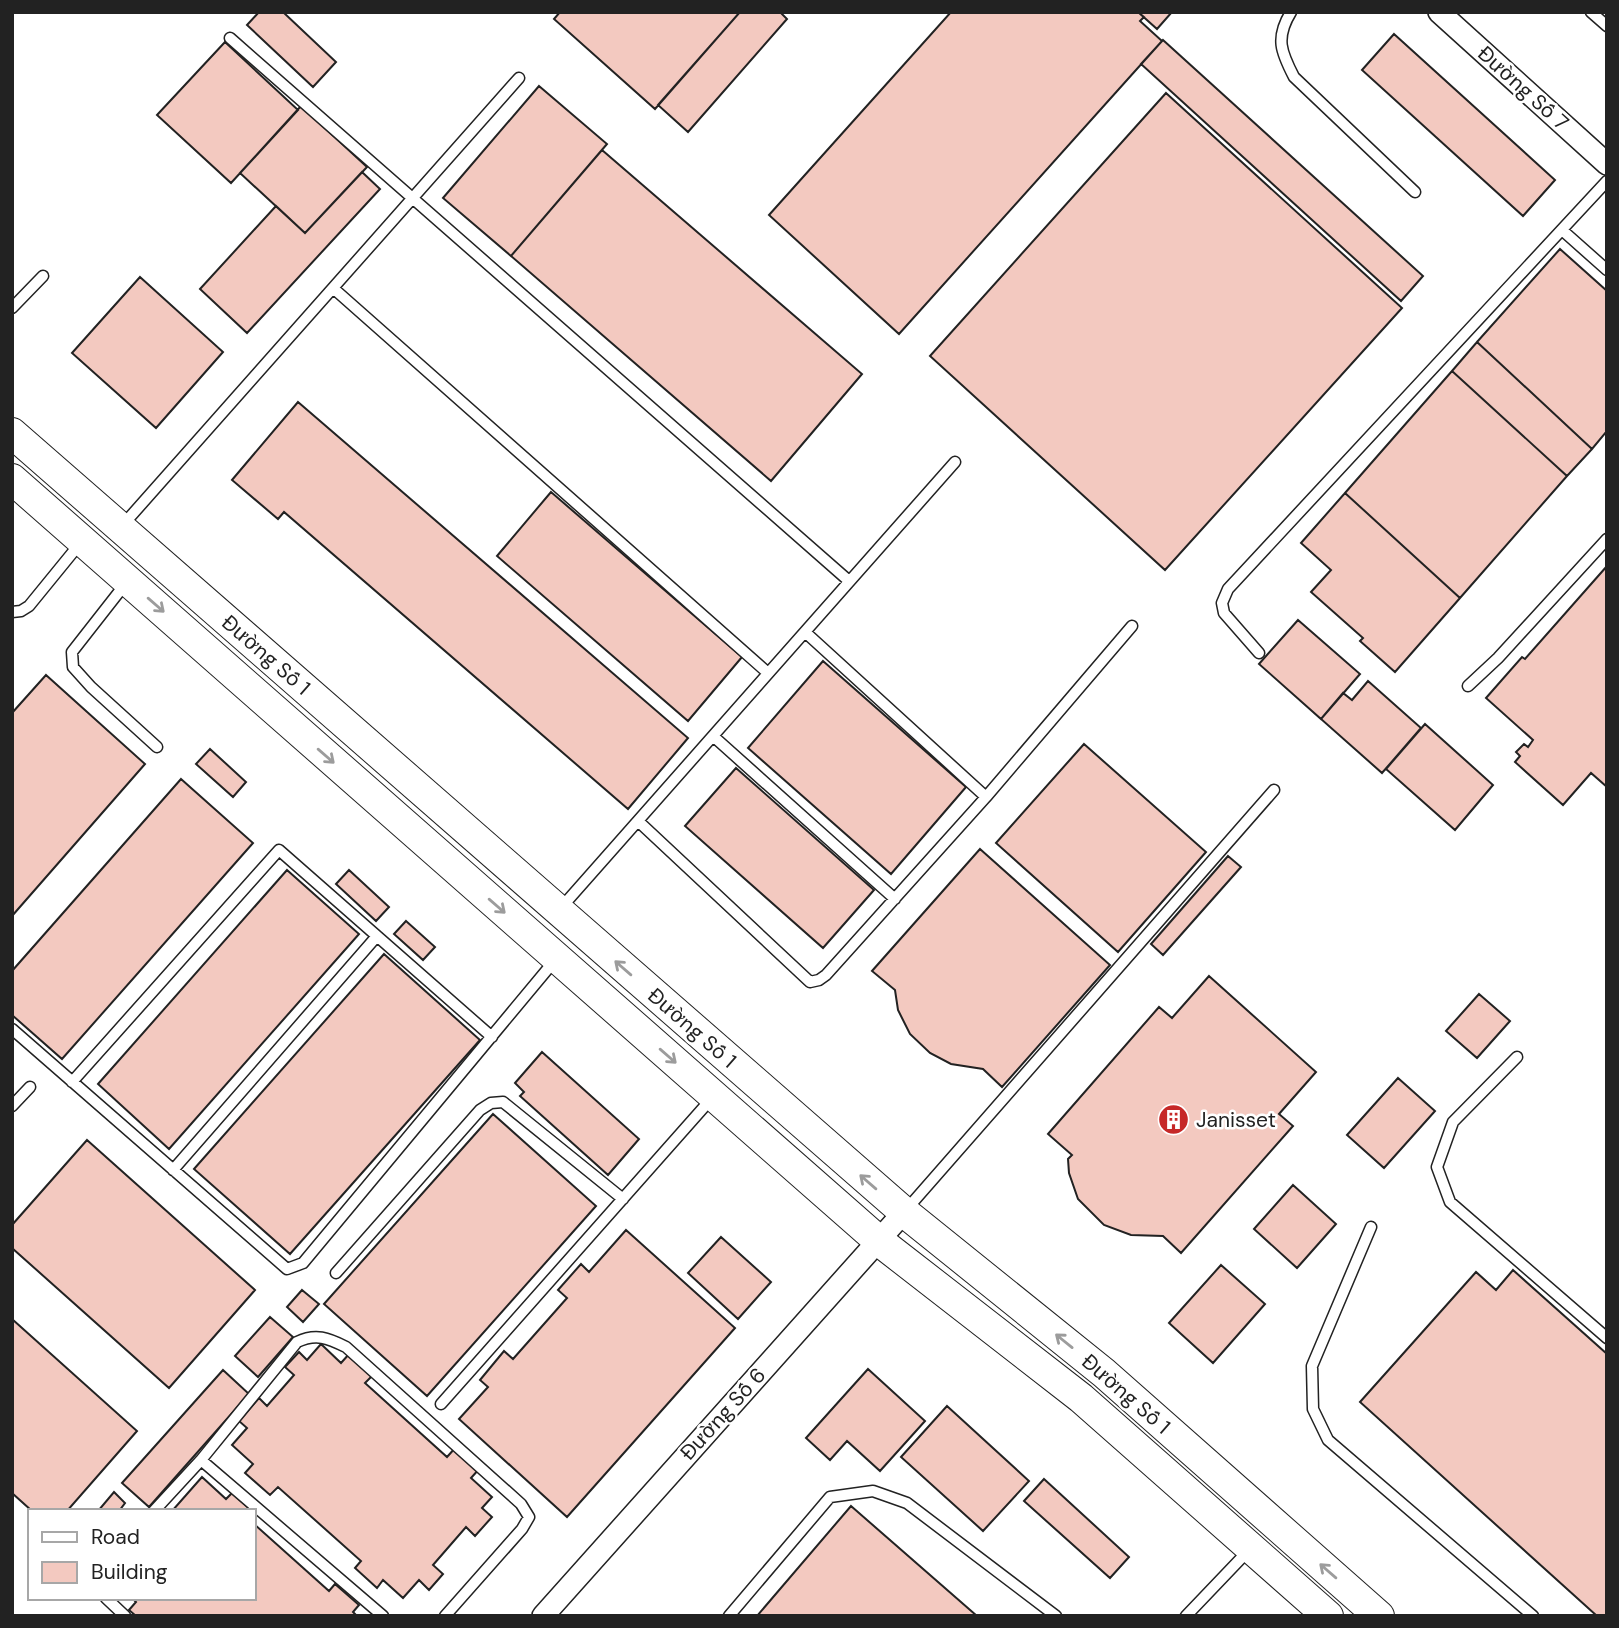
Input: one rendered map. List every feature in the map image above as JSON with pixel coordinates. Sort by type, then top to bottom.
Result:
[{"type":"street","name":"Đường Số 7","points":[[1439,12],[1607,164]]},
{"type":"street","name":"Đường Số 1","points":[[12,433],[904,1212],[1104,1373],[1379,1616]]},
{"type":"street","name":"Đường Số 1","points":[[12,480],[879,1241],[1082,1398],[1328,1616]]},
{"type":"street","name":"Đường Số 6","points":[[543,1616],[904,1212]]},
{"type":"lane","points":[[1591,12],[1607,26]]},
{"type":"lane","points":[[1289,13],[1280,37],[1283,57],[1294,77],[1415,192]]},
{"type":"lane","points":[[230,38],[849,582]]},
{"type":"lane","points":[[121,528],[519,78]]},
{"type":"lane","points":[[1259,653],[1224,613],[1222,603],[1228,589],[1607,181]]},
{"type":"lane","points":[[1562,230],[1607,270]]},
{"type":"lane","points":[[12,308],[43,276]]},
{"type":"lane","points":[[333,288],[768,673]]},
{"type":"lane","points":[[558,911],[955,462]]},
{"type":"lane","points":[[1468,686],[1498,658],[1607,539]]},
{"type":"lane","points":[[12,612],[29,606],[82,541]]},
{"type":"lane","points":[[128,581],[72,652],[73,667],[157,747]]},
{"type":"lane","points":[[638,821],[810,982],[826,975],[895,899],[1132,626]]},
{"type":"lane","points":[[805,632],[986,797]]},
{"type":"lane","points":[[713,736],[895,899]]},
{"type":"lane","points":[[904,1212],[1274,790]]},
{"type":"lane","points":[[72,1082],[279,850],[492,1037]]},
{"type":"lane","points":[[173,1170],[377,936]]},
{"type":"lane","points":[[12,1030],[287,1269],[303,1263],[557,958]]},
{"type":"lane","points":[[1517,1057],[1453,1122],[1437,1167],[1450,1202],[1607,1338]]},
{"type":"lane","points":[[12,1106],[30,1087]]},
{"type":"lane","points":[[441,1404],[714,1096]]},
{"type":"lane","points":[[336,1273],[480,1110],[491,1103],[503,1102],[623,1199]]},
{"type":"lane","points":[[1371,1227],[1312,1366],[1313,1409],[1328,1440],[1533,1616]]},
{"type":"lane","points":[[156,1509],[201,1460],[297,1342],[317,1336],[327,1337],[346,1347],[521,1504],[529,1517],[522,1529],[445,1616]]},
{"type":"lane","points":[[201,1460],[383,1616]]},
{"type":"lane","points":[[729,1616],[830,1497],[873,1491],[908,1503],[1056,1616]]},
{"type":"lane","points":[[1186,1616],[1251,1548]]},
{"type":"lane","points":[[108,1600],[125,1616]]},
{"type":"building","points":[[259,12],[283,12],[336,62],[313,87],[247,25]]},
{"type":"building","points":[[560,12],[740,12],[655,109],[554,19]]},
{"type":"building","points":[[740,12],[780,12],[787,19],[688,132],[658,105]]},
{"type":"building","points":[[951,12],[1138,12],[1144,17],[1140,21],[1162,41],[899,334],[769,215]]},
{"type":"building","points":[[1138,12],[1172,12],[1157,29]]},
{"type":"building","points":[[1394,34],[1555,180],[1523,216],[1362,70]]},
{"type":"building","points":[[1163,40],[1423,276],[1401,301],[1141,64]]},
{"type":"building","points":[[225,42],[298,110],[231,183],[157,115]]},
{"type":"building","points":[[539,86],[607,144],[511,256],[443,198]]},
{"type":"building","points":[[1166,93],[1402,308],[1165,570],[930,356]]},
{"type":"building","points":[[301,106],[367,167],[305,233],[240,173]]},
{"type":"building","points":[[602,150],[862,374],[771,481],[511,256]]},
{"type":"building","points":[[362,172],[380,189],[247,333],[200,289],[276,206],[305,233]]},
{"type":"building","points":[[1560,249],[1607,291],[1607,431],[1592,449],[1477,342]]},
{"type":"building","points":[[140,277],[223,352],[156,428],[72,353]]},
{"type":"building","points":[[1477,342],[1592,449],[1567,476],[1452,371]]},
{"type":"building","points":[[1452,371],[1567,476],[1460,598],[1345,493]]},
{"type":"building","points":[[298,402],[688,738],[628,809],[284,512],[278,519],[232,480]]},
{"type":"building","points":[[551,492],[742,657],[688,721],[497,556]]},
{"type":"building","points":[[1345,493],[1460,598],[1395,672],[1360,641],[1363,638],[1311,592],[1331,570],[1301,543]]},
{"type":"building","points":[[1607,566],[1607,787],[1591,773],[1563,805],[1515,762],[1520,756],[1516,752],[1524,744],[1528,747],[1533,740],[1486,698],[1522,657],[1525,659]]},
{"type":"building","points":[[1298,620],[1360,674],[1321,719],[1259,664]]},
{"type":"building","points":[[823,661],[966,787],[891,874],[748,748]]},
{"type":"building","points":[[46,675],[145,764],[12,916],[12,713]]},
{"type":"building","points":[[1368,681],[1421,728],[1382,773],[1321,719],[1343,693],[1352,700]]},
{"type":"building","points":[[1425,724],[1493,785],[1455,830],[1386,769]]},
{"type":"building","points":[[1084,744],[1206,852],[1118,952],[996,843]]},
{"type":"building","points":[[210,749],[246,782],[233,797],[196,764]]},
{"type":"building","points":[[736,768],[874,890],[823,948],[685,826]]},
{"type":"building","points":[[181,779],[253,843],[62,1059],[12,1015],[12,971]]},
{"type":"building","points":[[980,849],[1110,965],[1002,1087],[983,1069],[951,1064],[930,1053],[910,1034],[898,1010],[895,990],[872,971]]},
{"type":"building","points":[[1228,856],[1241,867],[1163,955],[1151,944]]},
{"type":"building","points":[[287,870],[359,934],[169,1149],[98,1084]]},
{"type":"building","points":[[349,870],[389,907],[376,921],[336,884]]},
{"type":"building","points":[[406,921],[435,947],[423,960],[394,934]]},
{"type":"building","points":[[384,954],[480,1040],[290,1254],[194,1169]]},
{"type":"building","name":"Janisset","points":[[1209,976],[1316,1072],[1279,1114],[1293,1126],[1181,1253],[1163,1236],[1131,1235],[1104,1225],[1078,1199],[1069,1173],[1068,1159],[1072,1155],[1048,1134],[1159,1007],[1172,1018]]},
{"type":"building","points":[[1479,994],[1510,1021],[1477,1058],[1446,1031]]},
{"type":"building","points":[[542,1052],[639,1139],[608,1175],[520,1096],[524,1092],[515,1083]]},
{"type":"building","points":[[1398,1078],[1435,1111],[1384,1168],[1347,1135]]},
{"type":"building","points":[[493,1114],[596,1206],[427,1396],[324,1304]]},
{"type":"building","points":[[87,1140],[255,1290],[169,1388],[12,1248],[12,1225]]},
{"type":"building","points":[[1293,1185],[1336,1224],[1297,1268],[1254,1229]]},
{"type":"building","points":[[626,1230],[735,1328],[567,1517],[459,1419],[488,1387],[480,1380],[504,1351],[513,1359],[567,1298],[558,1290],[581,1264],[589,1272]]},
{"type":"building","points":[[721,1237],[771,1282],[738,1319],[688,1273]]},
{"type":"building","points":[[1221,1265],[1265,1304],[1213,1363],[1169,1323]]},
{"type":"building","points":[[1513,1270],[1607,1354],[1607,1616],[1597,1616],[1360,1402],[1476,1272],[1496,1290]]},
{"type":"building","points":[[302,1290],[319,1304],[303,1322],[287,1307]]},
{"type":"building","points":[[270,1317],[293,1337],[258,1377],[235,1356]]},
{"type":"building","points":[[12,1319],[137,1431],[69,1509],[30,1509],[12,1493]]},
{"type":"building","points":[[321,1344],[341,1363],[350,1353],[374,1374],[365,1383],[447,1457],[456,1447],[480,1468],[471,1478],[492,1497],[482,1508],[492,1517],[475,1536],[466,1527],[433,1565],[443,1574],[429,1590],[419,1580],[403,1598],[383,1580],[377,1588],[355,1568],[361,1561],[278,1487],[270,1495],[245,1473],[253,1464],[232,1445],[247,1428],[239,1421],[259,1398],[267,1406],[294,1375],[285,1367],[299,1352],[307,1360]]},
{"type":"building","points":[[868,1369],[925,1421],[880,1471],[847,1441],[830,1460],[806,1438]]},
{"type":"building","points":[[223,1370],[249,1394],[149,1507],[122,1483]]},
{"type":"building","points":[[947,1406],[1029,1481],[983,1531],[901,1457]]},
{"type":"building","points":[[202,1477],[226,1499],[232,1493],[250,1509],[174,1509]]},
{"type":"building","points":[[1044,1479],[1129,1557],[1110,1578],[1024,1501]]},
{"type":"building","points":[[114,1492],[125,1503],[120,1509],[100,1509]]},
{"type":"building","points":[[851,1506],[977,1616],[757,1616]]},
{"type":"building","points":[[256,1526],[329,1591],[335,1584],[359,1605],[353,1612],[357,1616],[136,1616],[129,1610],[136,1602],[134,1600],[256,1600]]},
{"type":"place","name":"Janisset","points":[[1173,1120]]}]
